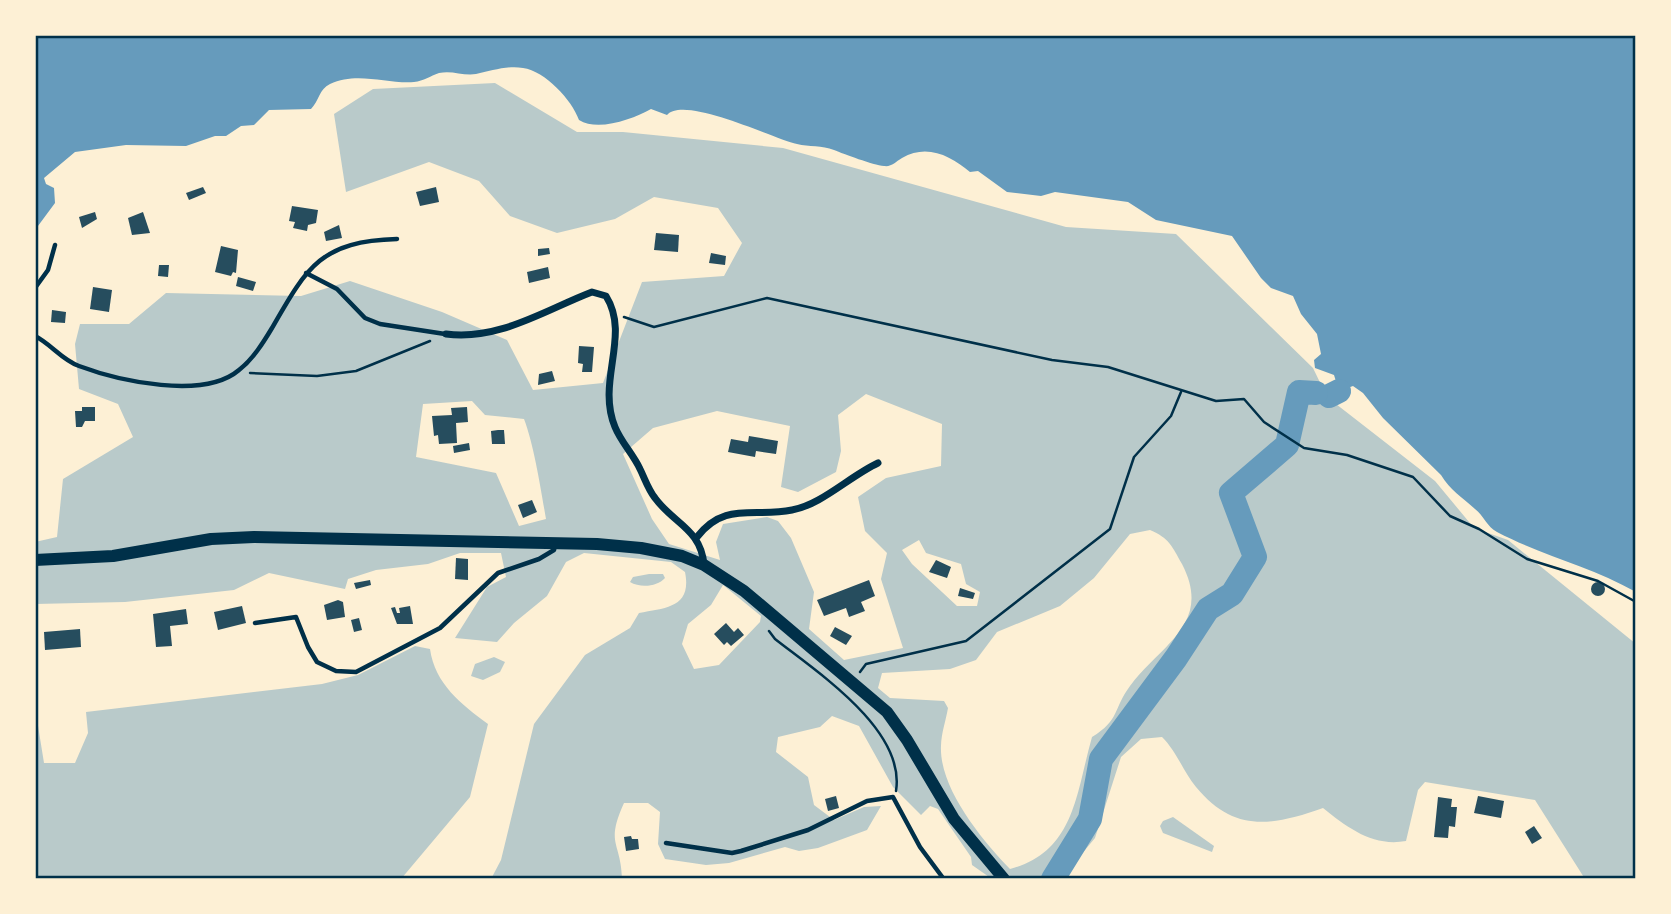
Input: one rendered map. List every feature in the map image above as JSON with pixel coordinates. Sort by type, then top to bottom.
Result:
[{"type":"main road","points":[[35,559],[113,556],[211,540],[254,537],[555,544],[662,551],[704,565],[726,578],[887,712],[954,819],[1004,879]]},
{"type":"street","points":[[446,334],[471,335],[508,328],[597,291],[606,296],[614,314],[616,334],[607,389],[614,424],[652,495],[671,517],[697,537],[704,565]]},
{"type":"street","points":[[697,537],[707,524],[721,515],[804,507],[853,474],[878,463]]},
{"type":"lane","points":[[35,336],[80,367],[148,383],[190,386],[215,382],[237,373],[264,342],[306,273],[324,256],[351,244],[397,239]]},
{"type":"lane","points":[[35,288],[48,270],[55,245]]},
{"type":"lane","points":[[306,273],[337,289],[365,318],[380,324],[446,334]]},
{"type":"lane","points":[[255,623],[296,617],[307,648],[317,662],[336,671],[356,672],[440,628],[498,573],[539,559],[554,550],[555,544]]},
{"type":"lane","points":[[666,843],[741,852],[808,830],[867,801],[893,797],[920,847],[944,879]]},
{"type":"lane","points":[[918,879],[944,879]]},
{"type":"path","points":[[614,314],[654,327],[767,298],[1052,360],[1108,367],[1181,393],[1216,401],[1244,399],[1264,422],[1304,448],[1347,455],[1413,477],[1450,516],[1479,529],[1527,559],[1598,580],[1636,602]]},
{"type":"path","points":[[237,373],[317,376],[356,371],[446,334]]},
{"type":"path","points":[[851,681],[866,664],[966,641],[1110,528],[1134,457],[1171,416],[1181,393]]},
{"type":"path","points":[[764,608],[764,620],[775,639],[859,708],[884,738],[897,780],[893,797]]},
{"type":"shaded area","points":[[495,83],[577,132],[623,132],[783,148],[1066,227],[1176,234],[1313,368],[1327,397],[1435,481],[1474,528],[1508,540],[1636,644],[1636,879],[1585,879],[1535,800],[1425,782],[1418,790],[1406,841],[1372,838],[1352,829],[1323,808],[1287,819],[1255,822],[1239,819],[1210,802],[1187,775],[1162,737],[1141,739],[1121,757],[1095,838],[1061,879],[992,879],[972,865],[971,857],[938,809],[930,806],[921,815],[893,787],[859,726],[832,716],[820,727],[778,737],[776,752],[808,777],[814,805],[834,820],[864,807],[881,806],[867,830],[818,848],[799,851],[785,847],[729,863],[706,865],[665,859],[658,844],[660,812],[648,803],[624,803],[615,835],[622,879],[491,879],[501,860],[534,724],[585,655],[630,628],[639,613],[668,607],[681,599],[685,592],[685,572],[671,562],[584,553],[566,562],[547,596],[514,623],[497,642],[455,638],[487,587],[506,577],[501,553],[460,553],[428,564],[376,570],[348,579],[345,589],[269,573],[234,590],[125,602],[35,604],[35,542],[57,537],[63,479],[133,437],[118,404],[79,389],[75,344],[80,324],[129,324],[166,293],[301,296],[350,281],[442,312],[507,340],[533,390],[603,383],[642,282],[724,276],[742,243],[718,208],[654,197],[615,219],[557,233],[510,216],[479,181],[429,162],[346,192],[334,114],[373,89]],"holes":[[[866,394],[942,424],[941,466],[886,478],[858,497],[865,531],[887,553],[881,579],[903,648],[844,660],[809,629],[814,592],[791,538],[778,521],[767,517],[723,524],[716,542],[720,560],[669,544],[652,519],[623,454],[653,428],[717,411],[790,426],[781,487],[798,492],[836,472],[841,451],[838,415]],[[472,401],[485,415],[524,419],[534,454],[546,519],[519,526],[496,473],[416,457],[423,404]],[[1150,530],[1169,543],[1182,564],[1190,585],[1191,602],[1187,618],[1179,632],[1130,686],[1112,719],[1092,737],[1076,799],[1060,835],[1032,861],[1010,869],[975,828],[947,779],[941,746],[948,708],[944,701],[890,698],[878,688],[882,673],[950,669],[976,660],[997,632],[1060,606],[1094,578],[1130,534]],[[919,540],[926,553],[961,564],[966,584],[980,592],[977,606],[957,606],[912,564],[902,550]],[[723,585],[761,616],[760,622],[719,665],[694,669],[682,644],[688,624],[711,605]]]},
{"type":"shaded area","points":[[663,574],[665,578],[648,586],[630,582],[633,577]]},
{"type":"shaded area","points":[[415,646],[430,649],[443,683],[459,701],[488,724],[470,797],[401,879],[35,879],[35,707],[44,763],[75,763],[88,733],[86,712],[322,684],[358,675]]},
{"type":"shaded area","points":[[494,657],[505,662],[500,672],[483,680],[471,676],[475,664]]},
{"type":"shaded area","points":[[1173,817],[1214,846],[1212,852],[1163,833],[1160,826],[1163,821]]},
{"type":"water","points":[[35,35],[1636,35],[1636,592],[1514,540],[1491,527],[1383,418],[1363,393],[1353,386],[1339,391],[1334,375],[1315,368],[1314,360],[1321,354],[1317,334],[1301,314],[1293,296],[1271,288],[1232,236],[1156,220],[1128,202],[1055,192],[1041,196],[1007,192],[978,171],[970,172],[938,153],[911,154],[884,166],[829,148],[797,144],[691,110],[676,110],[667,115],[651,109],[615,123],[587,123],[579,120],[564,96],[549,80],[531,70],[517,67],[471,74],[444,72],[414,82],[361,78],[340,80],[324,89],[311,109],[269,110],[254,125],[241,126],[226,136],[215,136],[186,146],[126,145],[75,152],[44,178],[46,184],[54,188],[55,203],[35,230]]},
{"type":"building","points":[[203,187],[206,193],[189,200],[186,193]]},
{"type":"building","points":[[436,187],[439,202],[420,206],[416,192]]},
{"type":"building","points":[[292,206],[318,210],[316,223],[308,225],[307,231],[293,228],[295,222],[289,221]]},
{"type":"building","points":[[95,212],[97,219],[82,228],[79,217]]},
{"type":"building","points":[[143,212],[150,233],[132,235],[128,218]]},
{"type":"building","points":[[339,225],[342,238],[326,241],[324,232]]},
{"type":"building","points":[[656,233],[679,235],[678,252],[654,250]]},
{"type":"building","points":[[221,246],[238,250],[236,273],[233,272],[231,276],[215,272]]},
{"type":"building","points":[[549,248],[550,254],[538,256],[538,249]]},
{"type":"building","points":[[711,253],[726,256],[725,265],[709,263]]},
{"type":"building","points":[[159,265],[169,265],[168,277],[158,276]]},
{"type":"building","points":[[548,267],[550,278],[529,283],[527,272]]},
{"type":"building","points":[[238,277],[256,282],[253,291],[236,286]]},
{"type":"building","points":[[93,287],[112,290],[109,312],[90,309]]},
{"type":"building","points":[[52,310],[66,312],[65,323],[51,322]]},
{"type":"building","points":[[579,346],[594,347],[592,372],[582,372],[583,364],[578,363]]},
{"type":"building","points":[[552,371],[555,381],[538,385],[539,374]]},
{"type":"building","points":[[82,407],[95,407],[95,421],[85,421],[82,427],[76,427],[75,411],[82,411]]},
{"type":"building","points":[[467,407],[468,422],[456,423],[457,443],[439,444],[438,435],[434,436],[432,416],[452,415],[451,408]]},
{"type":"building","points":[[504,430],[505,444],[492,444],[491,431]]},
{"type":"building","points":[[749,436],[778,441],[776,454],[756,451],[755,457],[728,452],[731,439],[748,442]]},
{"type":"building","points":[[469,443],[470,450],[454,453],[453,446]]},
{"type":"building","points":[[532,500],[537,512],[523,518],[518,505]]},
{"type":"building","points":[[456,558],[468,559],[468,580],[455,579]]},
{"type":"building","points":[[936,560],[951,567],[947,578],[929,572]]},
{"type":"building","points":[[370,580],[371,585],[356,589],[354,583]]},
{"type":"building","points":[[869,580],[875,596],[861,602],[865,611],[849,617],[846,608],[824,616],[817,600]]},
{"type":"building","points":[[1598,582],[1603,584],[1603,594],[1598,596],[1593,594],[1591,589],[1593,584]]},
{"type":"building","points":[[960,588],[975,593],[973,599],[958,596]]},
{"type":"building","points":[[338,600],[343,602],[345,617],[327,620],[324,605]]},
{"type":"building","points":[[242,606],[246,623],[218,630],[214,612]]},
{"type":"building","points":[[410,606],[413,624],[397,624],[391,608],[395,607],[397,613],[400,613],[399,608]]},
{"type":"building","points":[[186,609],[188,624],[170,626],[172,646],[156,647],[153,614]]},
{"type":"building","points":[[359,618],[362,630],[354,632],[351,620]]},
{"type":"building","points":[[726,623],[734,632],[738,628],[744,635],[731,646],[727,642],[724,645],[714,634]]},
{"type":"building","points":[[835,627],[852,636],[846,645],[830,636]]},
{"type":"building","points":[[80,629],[81,647],[45,650],[44,632]]},
{"type":"building","points":[[836,796],[839,808],[828,811],[825,799]]},
{"type":"building","points":[[1478,796],[1504,801],[1501,818],[1474,813]]},
{"type":"building","points":[[1438,797],[1452,799],[1451,807],[1457,807],[1455,827],[1449,826],[1448,838],[1434,837]]},
{"type":"building","points":[[1534,826],[1542,838],[1532,844],[1525,832]]},
{"type":"building","points":[[631,836],[632,839],[638,839],[639,849],[626,851],[624,837]]},
{"type":"waterway","points":[[1329,396],[1339,391]]},
{"type":"waterway","points":[[1053,879],[1090,819],[1101,759],[1176,658],[1208,609],[1232,594],[1255,557],[1231,493],[1287,445],[1299,392],[1316,393]]}]
